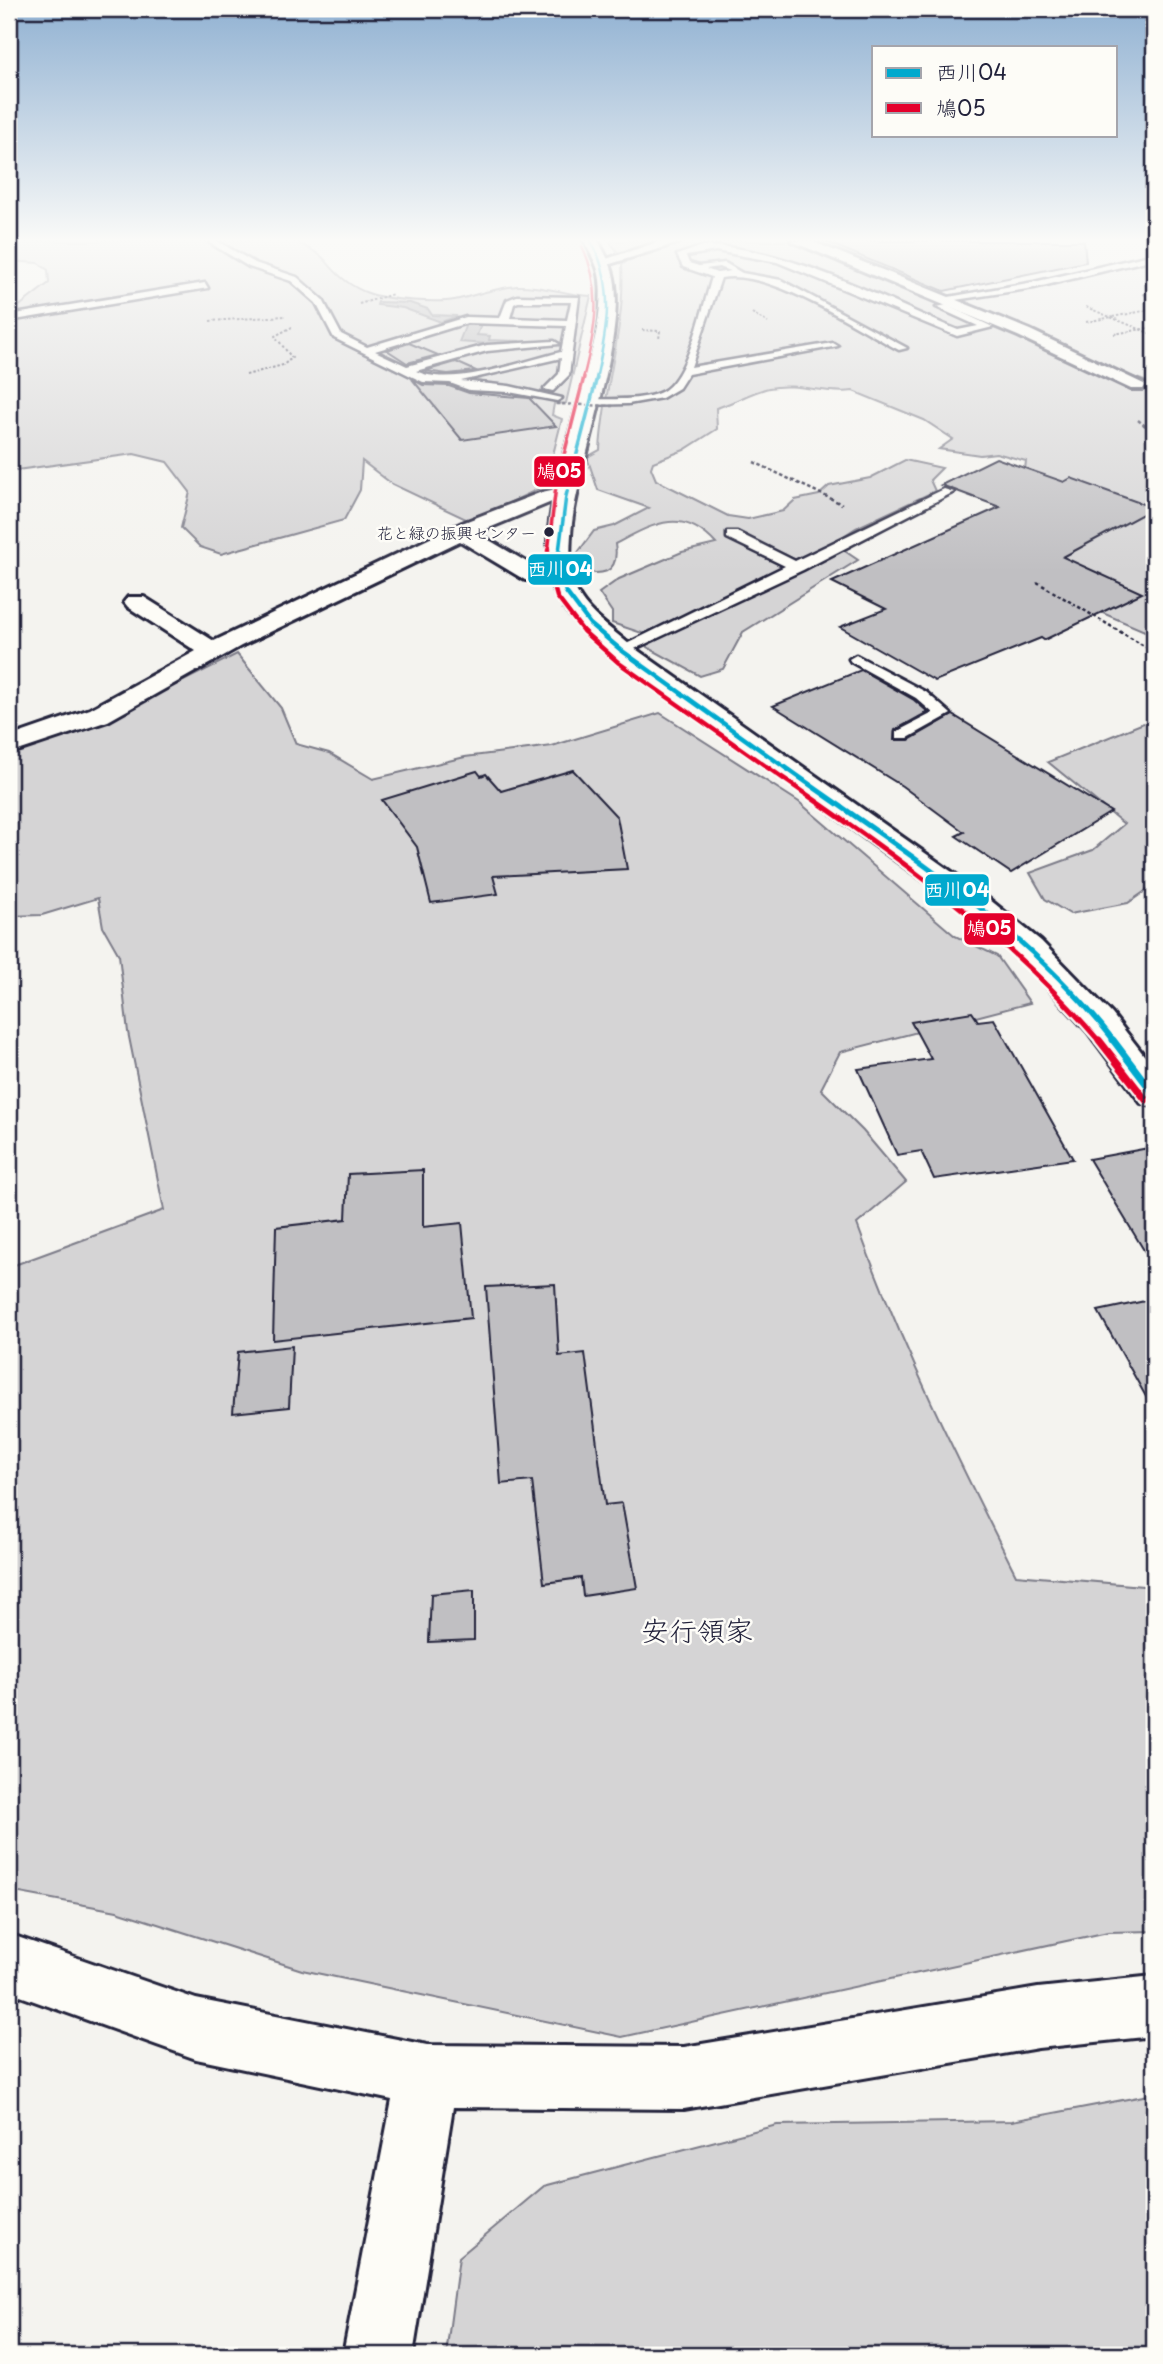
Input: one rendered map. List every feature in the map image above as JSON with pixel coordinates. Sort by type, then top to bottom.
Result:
[{"type":"street","points":[[604,351],[600,405],[565,493],[561,573],[563,583],[576,606],[621,650],[968,898],[1030,949],[1100,1023],[1154,1094]]},
{"type":"street","points":[[1062,351],[1137,384]]},
{"type":"street","points":[[9,746],[99,715],[215,652],[461,532],[549,496],[565,493]]},
{"type":"street","points":[[461,532],[533,575],[561,573]]},
{"type":"street","points":[[136,603],[215,652]]},
{"type":"street","points":[[9,1963],[196,2029],[427,2076],[684,2078],[1038,2018],[1154,2006]]},
{"type":"street","points":[[378,2355],[427,2076]]},
{"type":"lane","points":[[369,351],[433,382],[452,380],[558,351]]},
{"type":"lane","points":[[407,370],[475,351]]},
{"type":"lane","points":[[452,380],[469,387],[509,389],[554,397],[564,376],[567,351]]},
{"type":"lane","points":[[600,405],[668,393],[687,371],[693,351]]},
{"type":"lane","points":[[687,371],[802,351]]},
{"type":"lane","points":[[621,650],[948,492]]},
{"type":"lane","points":[[732,535],[798,566]]},
{"type":"lane","points":[[856,659],[921,695],[943,714],[902,735]]},
{"type":"path","points":[[246,376],[283,365],[292,358],[287,351]]},
{"type":"path","points":[[554,397],[600,405]]},
{"type":"path","points":[[754,462],[834,501],[888,522]]},
{"type":"path","points":[[1037,582],[1154,652]]},
{"type":"shaded area","points":[[9,351],[578,351],[566,403],[554,404],[552,415],[562,419],[545,486],[470,521],[392,484],[362,461],[360,490],[344,520],[221,554],[200,547],[181,528],[190,492],[167,462],[134,454],[9,471]]},
{"type":"shaded area","points":[[615,351],[1057,351],[1154,384],[1154,635],[1072,600],[1044,566],[1024,478],[1026,461],[996,453],[980,455],[939,449],[953,439],[924,420],[853,391],[790,386],[762,390],[716,408],[717,429],[684,450],[653,462],[651,468],[656,480],[728,516],[748,519],[783,511],[795,500],[819,495],[829,486],[870,478],[905,460],[942,468],[930,480],[935,491],[856,528],[833,543],[858,560],[743,632],[723,669],[700,676],[647,647],[642,633],[612,623],[612,612],[599,593],[619,579],[682,552],[716,544],[703,532],[679,522],[655,525],[615,544],[614,562],[606,571],[592,573],[575,570],[576,555],[594,531],[614,526],[649,508],[598,490],[587,457],[600,450]]},
{"type":"shaded area","points":[[1072,351],[1154,351],[1154,379],[1141,382]]},
{"type":"shaded area","points":[[237,654],[281,708],[296,744],[329,753],[373,779],[465,757],[552,746],[660,713],[799,802],[955,936],[997,956],[1030,1003],[840,1052],[821,1089],[863,1131],[906,1182],[857,1224],[911,1358],[1016,1575],[1154,1587],[1154,1931],[1108,1932],[622,2037],[302,1970],[117,1911],[9,1891],[9,1267],[164,1210],[128,1032],[119,955],[103,927],[98,898],[42,915],[9,916],[9,755],[102,722]]},
{"type":"shaded area","points":[[1146,722],[1154,722],[1154,885],[1128,903],[1070,914],[1045,899],[1030,873],[1093,850],[1124,824],[1048,762]]},
{"type":"shaded area","points":[[1154,2094],[1154,2355],[446,2355],[459,2257],[544,2186],[777,2125],[1012,2121]]},
{"type":"building","points":[[389,351],[429,351],[438,355],[407,363]]},
{"type":"building","points":[[456,362],[476,371],[448,374],[425,371]]},
{"type":"building","points":[[412,379],[423,385],[449,386],[469,393],[529,398],[556,426],[462,440]]},
{"type":"building","points":[[996,458],[1064,482],[1071,478],[1154,508],[1063,557],[1142,593],[1044,640],[1041,638],[935,681],[840,627],[886,609],[832,582],[1000,507],[941,485]]},
{"type":"building","points":[[861,670],[914,700],[928,712],[895,730],[894,740],[909,740],[953,715],[1111,812],[1011,873],[956,836],[964,832],[902,786],[773,706]]},
{"type":"building","points":[[573,770],[617,817],[627,869],[493,876],[498,894],[431,903],[417,847],[382,800],[477,771],[481,776],[486,774],[501,791]]},
{"type":"building","points":[[972,1012],[978,1021],[994,1019],[1073,1159],[934,1179],[921,1151],[897,1155],[858,1069],[931,1059],[911,1022]]},
{"type":"building","points":[[1154,1147],[1154,1267],[1089,1159]]},
{"type":"building","points":[[423,1170],[423,1227],[462,1223],[471,1318],[273,1340],[276,1227],[346,1219],[348,1174]]},
{"type":"building","points":[[555,1284],[559,1356],[585,1353],[605,1505],[622,1503],[637,1588],[583,1596],[581,1578],[544,1583],[532,1481],[501,1484],[486,1287]]},
{"type":"building","points":[[1154,1299],[1154,1411],[1098,1311]]},
{"type":"building","points":[[292,1346],[289,1407],[233,1413],[238,1352]]},
{"type":"building","points":[[474,1590],[474,1640],[429,1642],[431,1594]]},
{"type":"transit line","name":"鳩05","points":[[590,351],[556,486],[549,527],[548,565],[557,597],[568,615],[619,663],[895,857],[988,927],[1060,997],[1146,1100]]},
{"type":"transit line","name":"西川04","points":[[602,351],[561,523],[559,567],[563,584],[576,609],[621,650],[968,898],[1030,949],[1100,1023],[1154,1094]]},
{"type":"place","name":"花と緑の振興センター","points":[[549,532]]},
{"type":"district","name":"安行領家","points":[[697,1629]]}]
